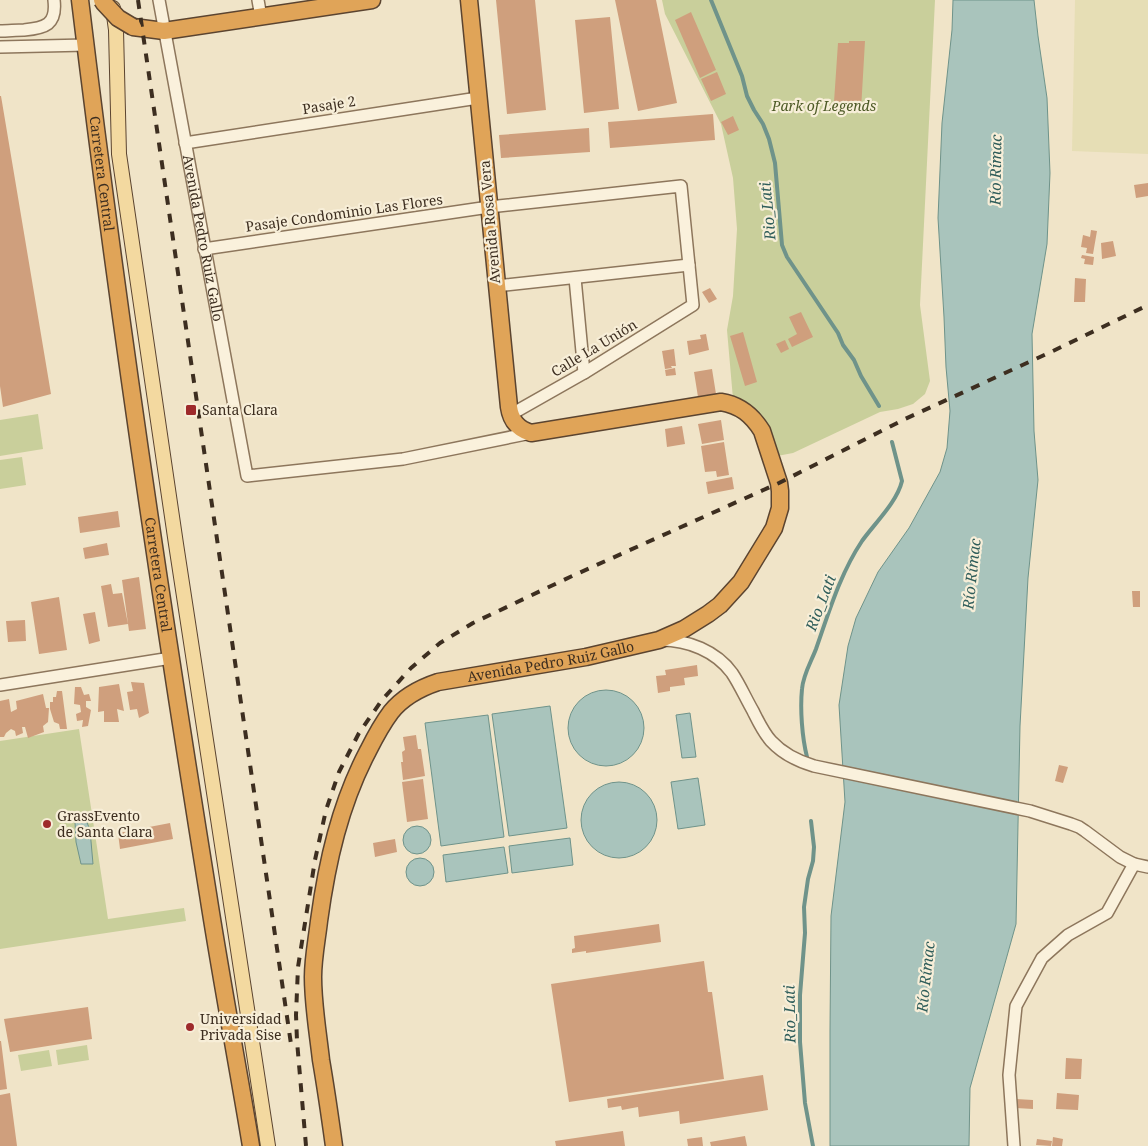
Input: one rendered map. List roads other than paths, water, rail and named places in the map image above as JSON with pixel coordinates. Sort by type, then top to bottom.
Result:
[{"type":"highway","name":"Carretera Central","points":[[80,0],[119,308],[171,658],[209,901],[251,1146]]},
{"type":"highway","points":[[102,0],[118,18],[133,27],[164,31],[372,0]]},
{"type":"highway","name":"Avenida Rosa Vera","points":[[469,0],[510,415]]},
{"type":"highway","name":"Avenida Pedro Ruiz Gallo","points":[[334,1146],[316,1023],[313,977],[314,957],[324,884],[334,838],[359,768],[385,721],[392,711],[419,689],[438,682],[586,657],[659,640],[684,629],[720,605],[741,582],[774,528],[780,508],[779,482],[764,437],[758,425],[748,414],[729,403],[721,402],[531,433]]},
{"type":"highway","points":[[510,415],[519,428],[531,433]]},
{"type":"main road","name":"Carretera Central","points":[[112,0],[116,30],[119,154],[176,544],[268,1146]]},
{"type":"street","points":[[0,31],[46,27],[54,16],[54,0]]},
{"type":"street","name":"Avenida Pedro Ruiz Gallo","points":[[159,0],[247,476],[403,459],[531,433]]},
{"type":"street","points":[[258,0],[261,17]]},
{"type":"street","points":[[0,47],[86,45]]},
{"type":"street","name":"Pasaje 2","points":[[185,143],[478,98]]},
{"type":"street","name":"Pasaje Condominio Las Flores","points":[[204,249],[489,207],[681,186],[689,265]]},
{"type":"street","points":[[496,286],[689,265]]},
{"type":"street","name":"Calle La Unión","points":[[510,415],[584,373],[693,305],[689,265]]},
{"type":"street","points":[[576,278],[584,373]]},
{"type":"street","points":[[659,640],[692,645],[718,659],[732,673],[764,731],[779,749],[796,760],[823,768],[1030,811],[1079,827],[1120,857],[1134,864],[1148,867]]},
{"type":"street","points":[[0,685],[171,658]]},
{"type":"street","points":[[1014,1146],[1009,1075],[1016,1006],[1042,958],[1068,935],[1107,913],[1134,864]]},
{"type":"water","name":"Río Rímac","points":[[953,0],[1034,0],[1047,98],[1050,173],[1047,244],[1032,334],[1034,431],[1038,480],[1028,578],[1020,726],[1016,924],[970,1088],[969,1146],[830,1146],[831,916],[845,802],[839,705],[848,646],[856,618],[878,572],[909,528],[940,472],[947,448],[950,411],[938,218],[942,123],[952,30]]},
{"type":"water","points":[[599,690],[613,690],[627,696],[638,707],[644,721],[641,743],[633,755],[613,766],[599,766],[585,760],[574,749],[568,735],[568,721],[574,707],[585,696]]},
{"type":"water","points":[[550,706],[567,828],[509,836],[492,714]]},
{"type":"water","points":[[690,713],[696,757],[682,758],[676,715]]},
{"type":"water","points":[[488,715],[504,837],[441,846],[425,723]]},
{"type":"water","points":[[698,778],[705,825],[678,829],[671,782]]},
{"type":"water","points":[[627,782],[640,788],[651,799],[657,812],[655,835],[640,852],[627,858],[611,858],[598,852],[583,835],[581,812],[587,799],[604,784]]},
{"type":"water","points":[[86,820],[90,830],[93,864],[81,864],[76,842],[75,822]]},
{"type":"water","points":[[417,826],[427,830],[431,840],[427,850],[417,854],[407,850],[403,840],[407,830]]},
{"type":"water","points":[[570,838],[573,865],[512,873],[509,846]]},
{"type":"water","points":[[504,847],[508,873],[446,882],[443,855]]},
{"type":"water","points":[[420,858],[430,862],[434,872],[430,882],[420,886],[410,882],[406,872],[410,862]]},
{"type":"waterway","name":"Rio_Lati","points":[[711,0],[742,76],[747,96],[769,139],[775,163],[782,245],[787,257],[838,333],[843,345],[854,360],[879,406]]},
{"type":"waterway","name":"Rio_Lati","points":[[807,757],[801,714],[804,679],[847,567],[862,541],[891,504],[902,481],[892,442]]},
{"type":"waterway","name":"Rio_Lati","points":[[811,821],[814,847],[804,907],[805,933],[800,995],[800,1042],[805,1103],[813,1146]]},
{"type":"railway","points":[[138,0],[291,1044]]},
{"type":"railway","points":[[306,1146],[296,1015],[298,967],[315,860],[326,810],[339,772],[359,733],[382,700],[411,668],[440,643],[473,623],[779,483],[905,419],[1148,305]]},
{"type":"place","name":"Santa Clara","points":[[191,410]]},
{"type":"place","name":"GrassEvento de Santa Clara","points":[[47,824]]},
{"type":"place","name":"Universidad Privada Sise","points":[[190,1027]]},
{"type":"park label","name":"Park of Legends","points":[[824,106]]}]
